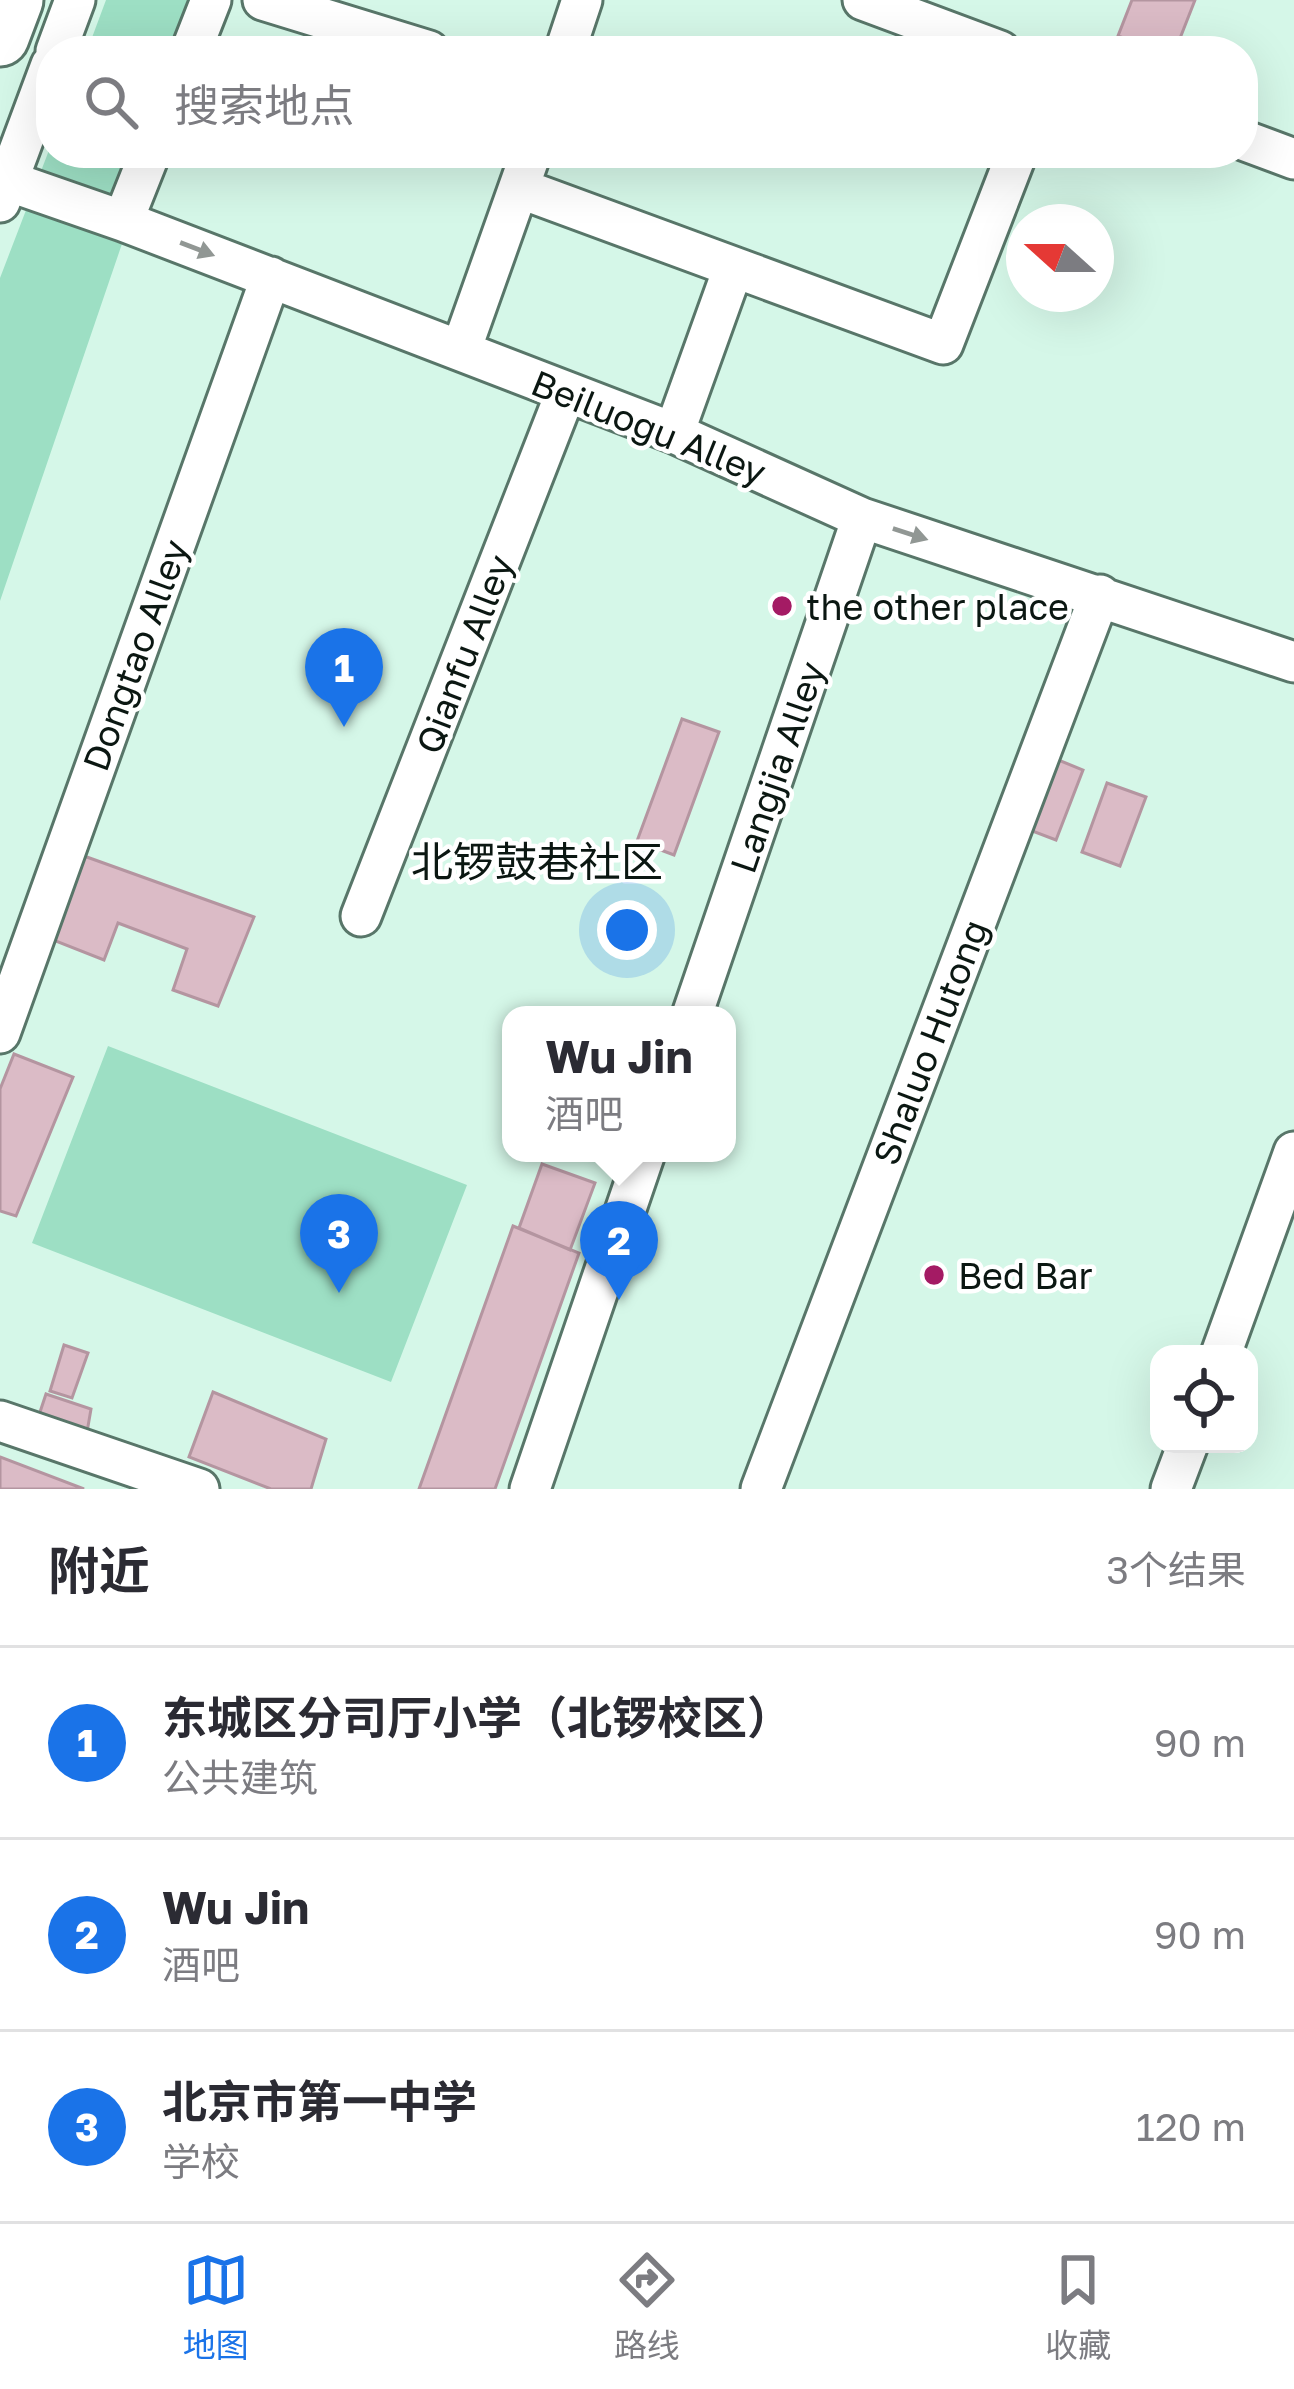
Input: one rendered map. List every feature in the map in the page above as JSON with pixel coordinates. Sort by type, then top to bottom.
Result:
[{"type":"street","points":[[62,36],[75,0]]},
{"type":"street","points":[[197,36],[211,0]]},
{"type":"street","points":[[263,0],[379,36]]},
{"type":"street","points":[[570,36],[582,0]]},
{"type":"street","points":[[863,0],[960,36]]},
{"type":"street","points":[[4,192],[36,106]]},
{"type":"street","points":[[1258,146],[1294,159]]},
{"type":"street","points":[[123,221],[144,168]]},
{"type":"street","points":[[461,350],[525,170],[733,269],[944,344],[1011,168]]},
{"type":"street","name":"Beiluogu Alley","points":[[4,192],[123,221],[674,433],[862,518],[1294,662]]},
{"type":"street","points":[[674,433],[733,269]]},
{"type":"street","name":"Dongtao Alley","points":[[0,1033],[271,278]]},
{"type":"street","name":"Qianfu Alley","points":[[362,916],[566,392]]},
{"type":"street","name":"Langjia Alley","points":[[695,1006],[862,518]]},
{"type":"street","name":"Shaluo Hutong","points":[[761,1489],[1100,595]]},
{"type":"street","points":[[1224,1345],[1294,1152]]},
{"type":"street","points":[[530,1489],[642,1162]]},
{"type":"street","points":[[0,1421],[147,1481],[199,1489]]},
{"type":"street","points":[[1172,1489],[1185,1453]]},
{"type":"green space","points":[[106,0],[209,0],[195,36],[93,36]]},
{"type":"green space","points":[[42,168],[148,168],[0,601],[0,278]]},
{"type":"green space","points":[[108,1046],[467,1185],[391,1382],[32,1243]]},
{"type":"building","points":[[1132,0],[1195,0],[1181,36],[1118,36]]},
{"type":"building","points":[[682,719],[719,732],[674,855],[637,841]]},
{"type":"building","points":[[1046,755],[1083,770],[1056,840],[1019,826]]},
{"type":"building","points":[[1107,783],[1146,797],[1120,866],[1082,852]]},
{"type":"building","points":[[84,856],[254,917],[218,1006],[173,990],[187,949],[118,923],[104,960],[53,940]]},
{"type":"building","points":[[14,1054],[73,1077],[16,1216],[0,1211],[0,1089]]},
{"type":"building","points":[[542,1164],[595,1183],[570,1250],[519,1228]]},
{"type":"building","points":[[513,1226],[579,1253],[495,1489],[419,1489]]},
{"type":"building","points":[[64,1345],[88,1353],[72,1398],[50,1391]]},
{"type":"building","points":[[213,1392],[326,1439],[311,1489],[271,1489],[189,1457]]},
{"type":"building","points":[[46,1394],[91,1409],[86,1438],[37,1421]]},
{"type":"building","points":[[0,1457],[84,1489],[0,1489]]},
{"type":"place","name":"the other place","points":[[782,606]]},
{"type":"place","name":"东城区分司厅小学（北锣校区）","points":[[344,727]]},
{"type":"place","name":"Bed Bar","points":[[934,1275]]},
{"type":"place","name":"北京市第一中学","points":[[339,1293]]},
{"type":"place","name":"Wu Jin","points":[[619,1300]]},
{"type":"district","name":"北锣鼓巷社区","points":[[537,861]]}]
